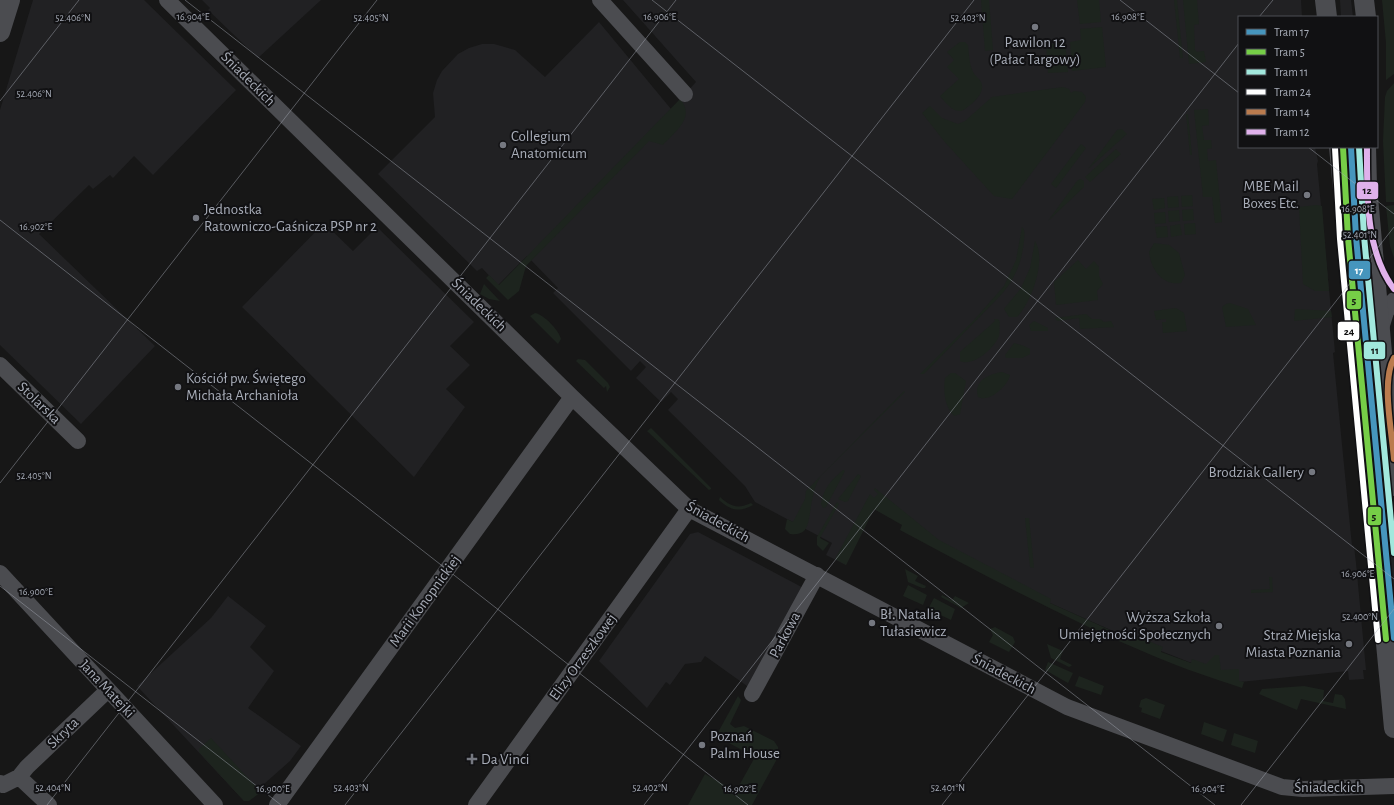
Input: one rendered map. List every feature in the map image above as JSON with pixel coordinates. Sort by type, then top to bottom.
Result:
[{"type":"street","points":[[0,32],[10,0]]},
{"type":"street","name":"Śniadeckich","points":[[167,0],[572,397],[689,509],[818,575],[1068,707],[1282,787],[1303,789],[1394,786]]},
{"type":"street","points":[[600,0],[685,94]]},
{"type":"street","points":[[1325,0],[1327,16]]},
{"type":"street","points":[[1364,0],[1366,16]]},
{"type":"street","points":[[1339,148],[1394,728]]},
{"type":"street","points":[[1366,148],[1367,186],[1394,486]]},
{"type":"street","points":[[1380,334],[1384,316],[1394,300]]},
{"type":"street","name":"Stolarska","points":[[0,365],[78,440]]},
{"type":"street","name":"Marii Konopnickiej","points":[[277,805],[572,397]]},
{"type":"street","name":"Elizy Orzeszkowej","points":[[476,805],[689,509]]},
{"type":"street","name":"Jana Matejki","points":[[0,573],[215,805]]},
{"type":"street","name":"Parkowa","points":[[752,694],[818,575]]},
{"type":"street","name":"Skryta","points":[[0,783],[3,785],[19,777],[27,767],[108,690]]},
{"type":"street","points":[[19,777],[49,805]]},
{"type":"shaded area","points":[[33,0],[144,0],[236,90],[153,175],[134,156],[113,178],[110,175],[93,189],[89,185],[39,234],[155,346],[81,424],[0,345],[0,110]]},
{"type":"shaded area","points":[[202,0],[321,0],[258,58],[208,10],[210,8]]},
{"type":"shaded area","points":[[623,0],[1301,0],[1302,16],[1238,16],[1238,148],[1315,148],[1318,161],[1317,164],[1335,352],[1333,353],[1366,670],[1363,670],[1364,679],[1349,680],[1348,671],[1240,682],[1133,640],[1050,603],[874,509],[846,565],[826,555],[832,543],[755,502],[745,486],[668,410],[678,399],[671,392],[661,402],[636,378],[646,367],[640,361],[631,371],[553,293],[558,288],[527,256],[498,285],[482,268],[477,271],[378,174],[435,117],[433,93],[437,80],[442,71],[458,54],[469,48],[482,44],[494,44],[515,50],[545,77],[599,22],[671,109],[696,82]]},
{"type":"shaded area","points":[[981,0],[989,0],[993,50],[985,51]]},
{"type":"shaded area","points":[[1077,0],[1099,0],[1101,22],[1080,24]]},
{"type":"shaded area","points":[[1174,0],[1177,0],[1183,58],[1180,58]]},
{"type":"shaded area","points":[[1183,0],[1197,0],[1199,24],[1194,25],[1195,50],[1197,52],[1204,51],[1206,62],[1189,64]]},
{"type":"shaded area","points":[[1340,0],[1351,0],[1353,16],[1341,16]]},
{"type":"shaded area","points":[[1382,0],[1394,0],[1394,74],[1386,80],[1386,43]]},
{"type":"shaded area","points":[[1102,27],[1106,67],[1072,71],[1070,42],[1081,40],[1080,29]]},
{"type":"shaded area","points":[[960,42],[965,42],[968,45],[972,69],[981,82],[982,90],[975,101],[965,109],[958,111],[951,108],[940,96],[959,79],[947,67],[954,60],[947,52]]},
{"type":"shaded area","points":[[1065,42],[1068,72],[1048,73],[1046,45]]},
{"type":"shaded area","points":[[1394,83],[1394,202],[1386,202],[1383,141],[1385,97],[1387,91]]},
{"type":"shaded area","points":[[1063,87],[1069,89],[1071,93],[1074,91],[1082,92],[1086,97],[1085,102],[1012,199],[994,196],[944,141],[922,113],[930,106],[942,118],[958,124],[965,121],[992,97]]},
{"type":"shaded area","points":[[680,99],[686,112],[685,118],[678,129],[663,145],[649,141],[526,266],[519,291],[508,300],[486,278],[489,275],[499,285]]},
{"type":"shaded area","points":[[1208,109],[1209,125],[1202,126],[1204,140],[1211,140],[1212,148],[1207,149],[1208,161],[1216,160],[1222,222],[1215,223],[1212,197],[1203,197],[1194,110]]},
{"type":"shaded area","points":[[1186,114],[1188,114],[1192,155],[1190,155]]},
{"type":"shaded area","points":[[1122,129],[1127,134],[1088,169],[1117,130]]},
{"type":"shaded area","points":[[1081,144],[1086,148],[1056,188],[1051,184]]},
{"type":"shaded area","points":[[1348,148],[1359,148],[1361,186],[1394,542],[1394,665]]},
{"type":"shaded area","points":[[1116,149],[1121,154],[1090,182],[1085,177]]},
{"type":"shaded area","points":[[1080,179],[1084,181],[1084,187],[1048,221],[1077,181]]},
{"type":"shaded area","points":[[1192,195],[1193,206],[1182,207],[1181,196]]},
{"type":"shaded area","points":[[1178,196],[1179,207],[1168,208],[1167,197]]},
{"type":"shaded area","points":[[1164,198],[1165,208],[1154,210],[1152,199]]},
{"type":"shaded area","points":[[1317,205],[1322,206],[1329,291],[1315,291],[1303,284],[1299,207]]},
{"type":"shaded area","points":[[1394,205],[1394,258],[1390,246],[1386,206]]},
{"type":"shaded area","points":[[1193,209],[1194,220],[1183,221],[1182,210]]},
{"type":"shaded area","points":[[1179,210],[1180,221],[1169,222],[1168,211]]},
{"type":"shaded area","points":[[1165,212],[1166,223],[1155,224],[1154,213]]},
{"type":"shaded area","points":[[324,223],[353,251],[377,227],[474,322],[450,346],[470,365],[446,389],[465,407],[414,477],[242,307]]},
{"type":"shaded area","points":[[1195,223],[1196,234],[1185,235],[1184,224]]},
{"type":"shaded area","points":[[1180,224],[1182,235],[1171,237],[1170,226]]},
{"type":"shaded area","points":[[1167,226],[1168,237],[1157,238],[1155,227]]},
{"type":"shaded area","points":[[1022,227],[1024,230],[1023,249],[1019,264],[1009,285],[924,374],[920,374],[974,320],[1004,286],[1016,260]]},
{"type":"shaded area","points":[[1035,241],[1039,259],[1036,281],[1027,302],[1017,317],[1009,317],[1004,309],[1021,288],[1030,268]]},
{"type":"shaded area","points":[[1154,243],[1169,245],[1179,253],[1185,275],[1181,283],[1168,282],[1155,270],[1149,252]]},
{"type":"shaded area","points":[[1078,260],[1086,269],[1094,261],[1099,267],[1099,276],[1103,284],[1097,291],[1098,300],[1056,305],[1054,282]]},
{"type":"shaded area","points":[[484,284],[500,301],[489,299],[480,294]]},
{"type":"shaded area","points":[[1230,303],[1248,309],[1256,325],[1226,327],[1222,307]]},
{"type":"shaded area","points":[[1176,308],[1184,313],[1187,331],[1163,333],[1162,322],[1166,322],[1166,319],[1156,320],[1154,311]]},
{"type":"shaded area","points":[[1295,309],[1331,311],[1332,317],[1294,321]]},
{"type":"shaded area","points":[[535,313],[546,319],[560,335],[561,339],[558,344],[530,316]]},
{"type":"shaded area","points":[[1086,314],[1092,319],[1100,319],[1104,322],[1111,321],[1114,327],[1080,329],[1079,318],[1057,321],[1055,318]]},
{"type":"shaded area","points":[[994,319],[998,319],[1000,322],[999,336],[993,346],[977,359],[965,362],[960,361],[960,352],[995,321]]},
{"type":"shaded area","points":[[1034,321],[1048,328],[1048,331],[1031,331],[1029,325]]},
{"type":"shaded area","points":[[1014,343],[1030,349],[1030,354],[1022,358],[1006,358],[1005,355]]},
{"type":"shaded area","points":[[578,359],[585,360],[608,383],[610,387],[607,392],[606,386],[604,388],[576,361]]},
{"type":"shaded area","points":[[1002,372],[1010,375],[1006,384],[992,396],[987,398],[978,397],[978,387],[983,379],[992,374]]},
{"type":"shaded area","points":[[951,373],[955,373],[966,381],[960,414],[954,416],[947,404],[944,389],[945,378]]},
{"type":"shaded area","points":[[904,391],[905,392],[821,476],[814,490],[809,520],[805,530],[798,534],[790,534],[785,529],[787,519],[793,522],[805,499],[806,491]]},
{"type":"shaded area","points":[[651,428],[711,489],[709,490],[647,431]]},
{"type":"shaded area","points":[[843,470],[845,471],[826,507],[823,508],[821,504],[826,489]]},
{"type":"shaded area","points":[[858,474],[861,476],[848,501],[845,502],[838,499]]},
{"type":"shaded area","points":[[875,488],[939,540],[1051,599],[1050,603],[1132,640],[1134,635],[1163,647],[1161,652],[1191,663],[1192,659],[1206,664],[1215,655],[1219,655],[1221,670],[1239,669],[1239,681],[1244,682],[1242,688],[1167,661],[1123,643],[1058,612],[900,530],[902,525],[874,509],[846,565],[835,559],[870,494],[874,498],[878,494],[874,490]]},
{"type":"shaded area","points":[[720,497],[731,505],[735,506],[742,506],[751,503],[753,505],[739,510],[727,506],[719,500]]},
{"type":"shaded area","points":[[837,502],[839,504],[820,538],[829,543],[823,551],[817,545],[817,537]]},
{"type":"shaded area","points":[[1025,518],[1029,518],[1034,568],[1030,567]]},
{"type":"shaded area","points":[[698,532],[811,592],[754,691],[705,656],[701,662],[685,664],[670,685],[666,682],[647,708],[599,661],[690,534]]},
{"type":"shaded area","points":[[905,569],[918,576],[915,581],[926,586],[925,588],[908,582]]},
{"type":"shaded area","points":[[1269,577],[1272,577],[1273,592],[1251,593],[1251,590],[1270,589]]},
{"type":"shaded area","points":[[908,585],[927,595],[923,605],[903,596]]},
{"type":"shaded area","points":[[942,595],[952,600],[955,596],[969,603],[961,608],[941,597]]},
{"type":"shaded area","points":[[228,596],[266,626],[250,647],[274,671],[248,708],[301,746],[290,761],[264,784],[267,787],[248,801],[244,801],[137,686],[211,618]]},
{"type":"shaded area","points":[[934,598],[955,609],[951,620],[928,609]]},
{"type":"shaded area","points":[[995,627],[1013,637],[1015,642],[1009,652],[989,642],[993,635],[990,629]]},
{"type":"shaded area","points":[[1047,644],[1063,651],[1060,659],[1072,665],[1069,667],[1051,658]]},
{"type":"shaded area","points":[[1048,662],[1073,673],[1068,683],[1045,670]]},
{"type":"shaded area","points":[[1079,676],[1104,686],[1101,695],[1075,686]]},
{"type":"shaded area","points":[[1304,686],[1324,690],[1323,701],[1333,703],[1335,694],[1342,695],[1345,699],[1346,709],[1301,699],[1297,710],[1259,694],[1262,689]]},
{"type":"shaded area","points":[[738,696],[741,700],[730,724],[735,728],[744,726],[774,741],[778,747],[778,757],[752,805],[688,805],[705,774],[736,791],[755,757],[716,736]]},
{"type":"shaded area","points":[[1146,698],[1165,705],[1160,719],[1141,712],[1142,708],[1139,707],[1141,700]]},
{"type":"shaded area","points":[[1204,722],[1227,730],[1223,742],[1201,734]]},
{"type":"shaded area","points":[[1234,733],[1258,741],[1255,753],[1231,745]]},
{"type":"shaded area","points":[[211,738],[261,792],[249,801],[244,801],[199,752],[199,749]]},
{"type":"tram line","name":"24","points":[[1335,148],[1340,239],[1378,640]]},
{"type":"tram line","name":"5","points":[[1343,148],[1348,238],[1386,639]]},
{"type":"tram line","name":"17","points":[[1351,148],[1356,237],[1394,638]]},
{"type":"tram line","name":"11","points":[[1359,148],[1364,236],[1394,553]]},
{"type":"tram line","name":"12","points":[[1367,148],[1368,202],[1373,240],[1385,274],[1394,289]]},
{"type":"tram line","name":"14","points":[[1394,358],[1390,368],[1388,380],[1388,407],[1394,459]]},
{"type":"place","name":"Pawilon 12 (Pałac Targowy)","points":[[1035,27]]},
{"type":"place","name":"Collegium Anatomicum","points":[[503,145]]},
{"type":"place","name":"MBE Mail Boxes Etc.","points":[[1307,195]]},
{"type":"place","name":"Jednostka Ratowniczo-Gaśnicza PSP nr 2","points":[[196,218]]},
{"type":"place","name":"Kościół pw. Świętego Michała Archanioła","points":[[178,387]]},
{"type":"place","name":"Brodziak Gallery","points":[[1312,472]]},
{"type":"place","name":"Bł. Natalia Tułasiewicz","points":[[872,623]]},
{"type":"place","name":"Wyższa Szkoła Umiejętności Społecznych","points":[[1219,626]]},
{"type":"place","name":"Straż Miejska Miasta Poznania","points":[[1349,644]]},
{"type":"place","name":"Poznań Palm House","points":[[702,745]]},
{"type":"place","name":"Da Vinci","points":[[472,759]]}]
